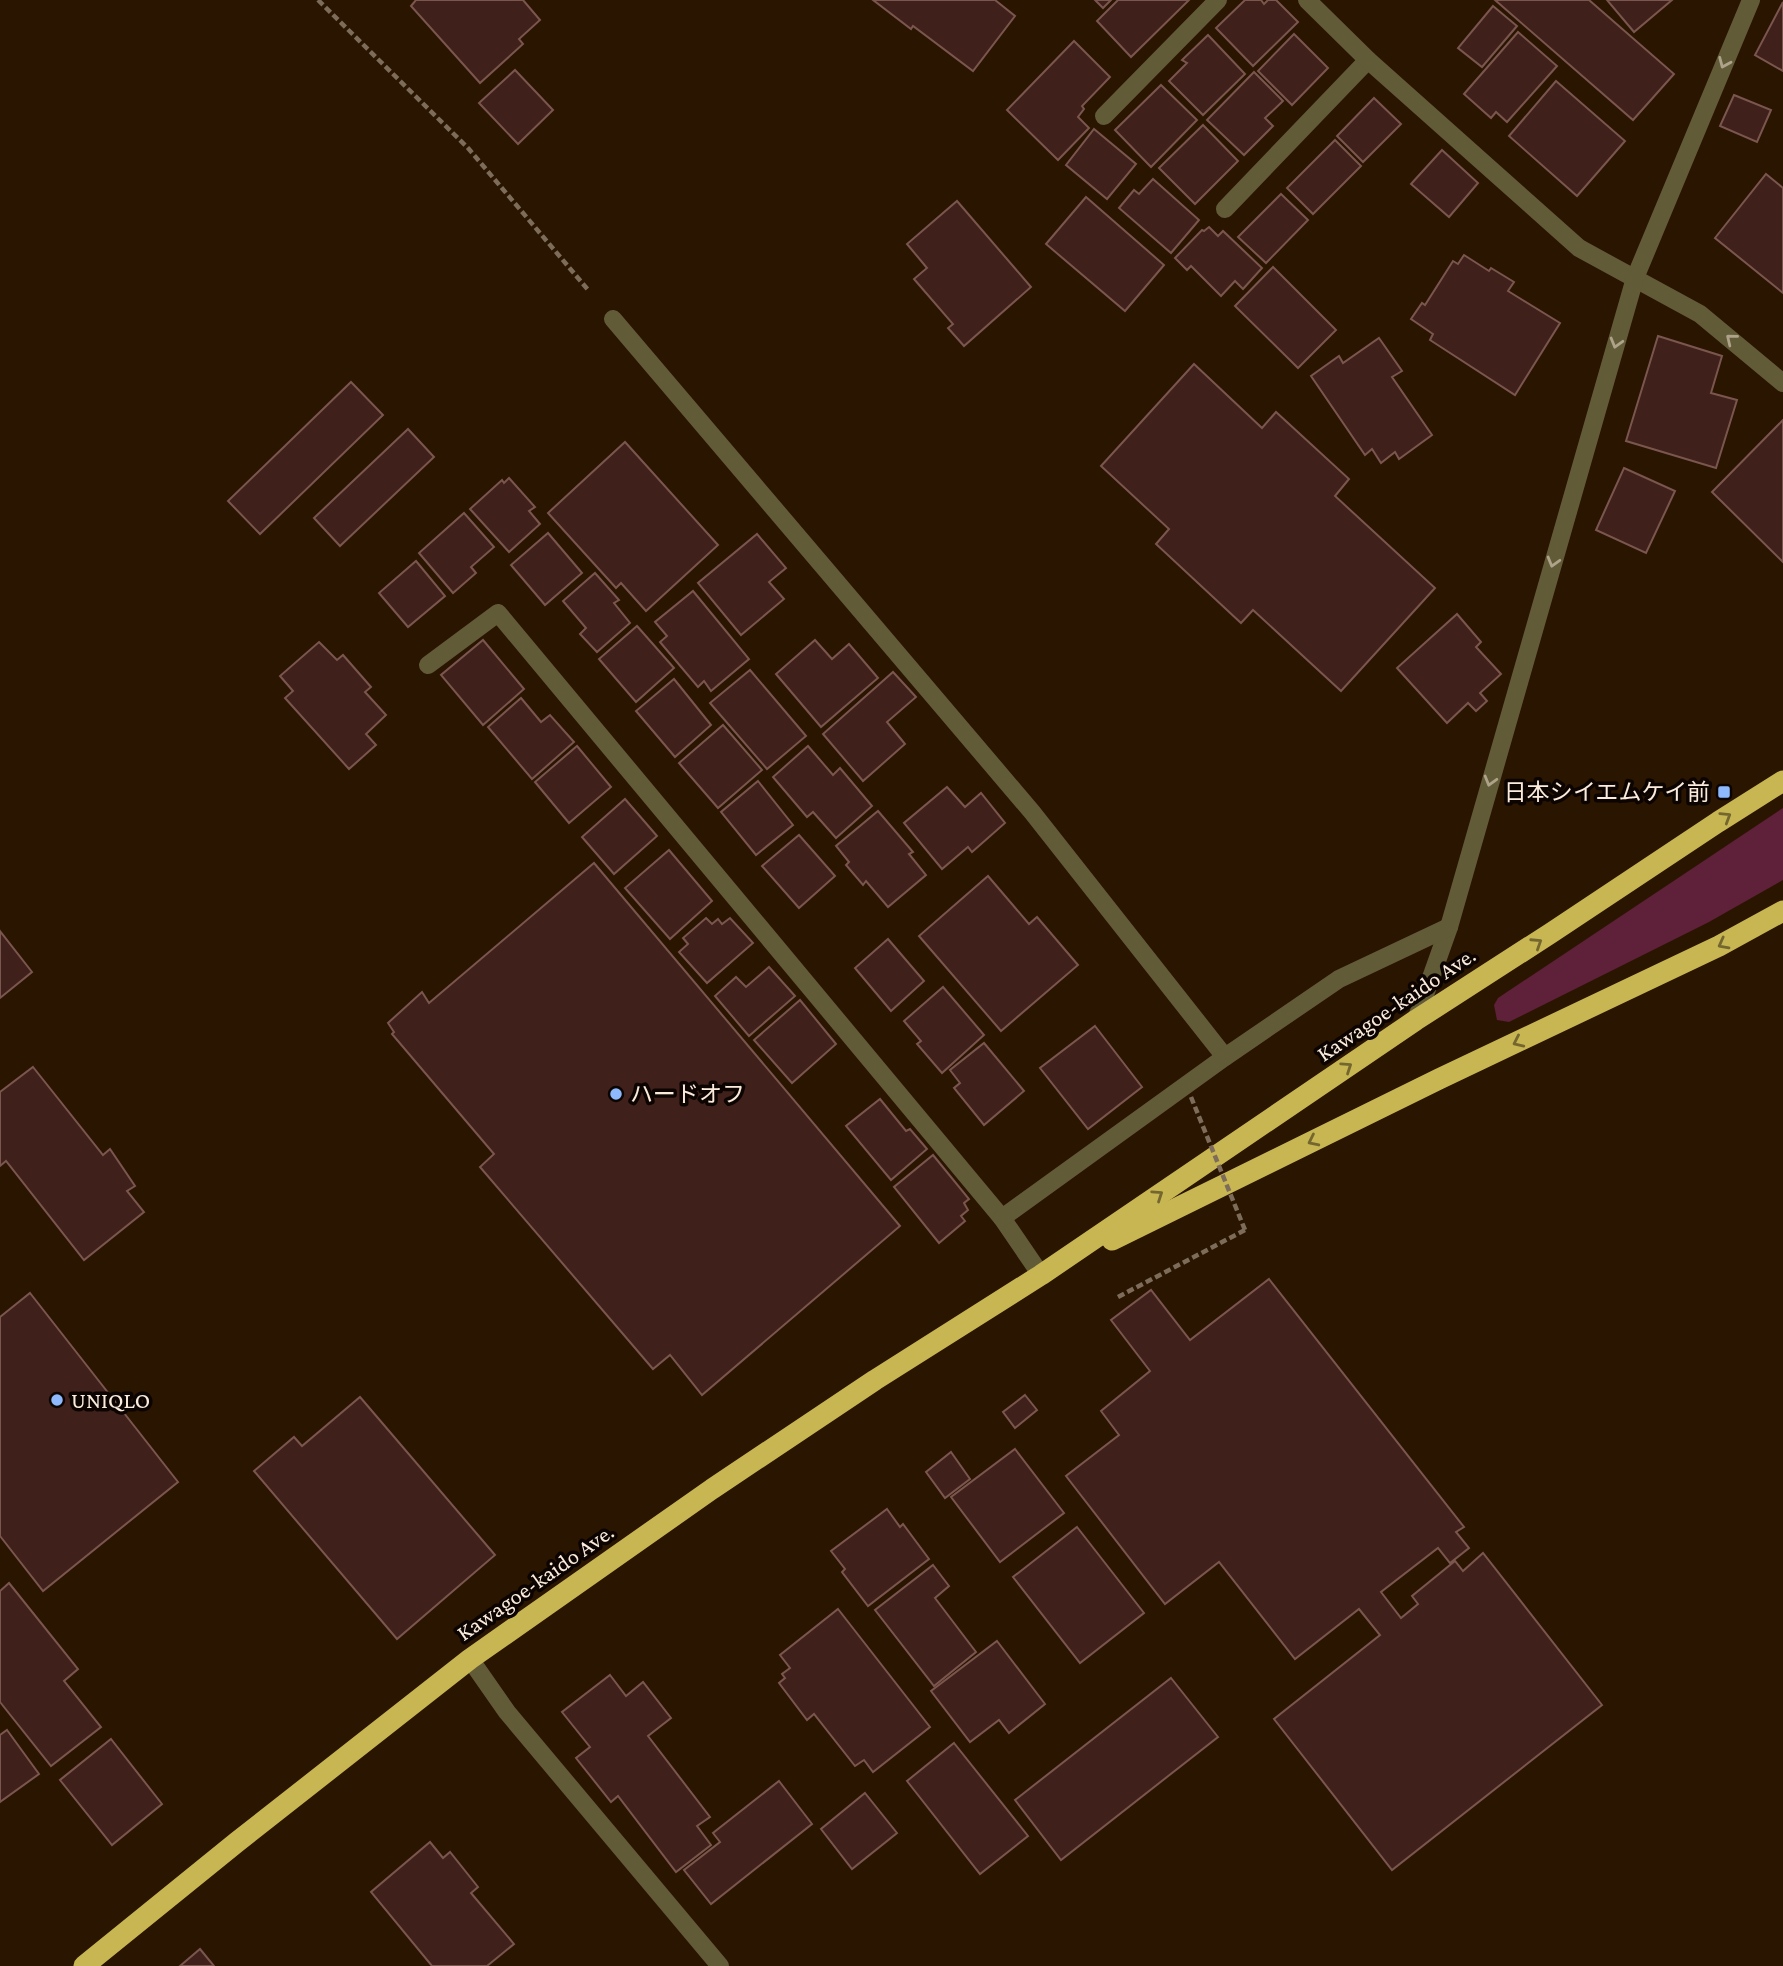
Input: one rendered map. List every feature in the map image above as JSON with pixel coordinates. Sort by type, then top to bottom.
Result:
[{"type":"highway","name":"Kawagoe-kaido Ave.","points":[[84,1966],[470,1659],[723,1481],[875,1380],[1041,1275],[1416,1020],[1783,781]]},
{"type":"highway","name":"Kawagoe-kaido Ave.","points":[[1041,1275],[1439,1079],[1719,946],[1783,911]]},
{"type":"street","points":[[1104,116],[1218,0]]},
{"type":"street","points":[[1307,0],[1368,60],[1579,248],[1700,314],[1783,383]]},
{"type":"street","points":[[1416,1020],[1448,927],[1635,278],[1751,0]]},
{"type":"street","points":[[1225,209],[1368,60]]},
{"type":"street","points":[[612,319],[1032,812],[1225,1057]]},
{"type":"street","points":[[428,665],[498,613],[1002,1218],[1041,1275]]},
{"type":"street","points":[[1002,1218],[1225,1057],[1339,979],[1448,927]]},
{"type":"street","points":[[470,1659],[507,1712],[720,1966]]},
{"type":"path","points":[[318,0],[468,148],[612,319]]},
{"type":"path","points":[[1118,1297],[1245,1230],[1191,1097]]},
{"type":"shaded area","points":[[1783,808],[1783,880],[1709,922],[1509,1022],[1497,1020],[1494,1005],[1498,998]]},
{"type":"building","points":[[416,0],[523,0],[540,20],[519,39],[523,44],[480,83],[411,6]]},
{"type":"building","points":[[873,0],[995,0],[1015,16],[973,71]]},
{"type":"building","points":[[1095,0],[1111,0],[1103,8]]},
{"type":"building","points":[[1118,0],[1189,0],[1131,57],[1097,21]]},
{"type":"building","points":[[1245,0],[1261,0],[1264,4],[1268,0],[1276,0],[1298,22],[1253,66],[1216,28]]},
{"type":"building","points":[[1495,0],[1589,0],[1674,74],[1633,120]]},
{"type":"building","points":[[1607,0],[1672,0],[1634,32]]},
{"type":"building","points":[[1783,2],[1783,71],[1755,55]]},
{"type":"building","points":[[1493,6],[1517,26],[1482,67],[1458,48]]},
{"type":"building","points":[[1518,32],[1557,66],[1507,122],[1496,112],[1491,118],[1464,94]]},
{"type":"building","points":[[1294,34],[1328,68],[1292,105],[1258,71]]},
{"type":"building","points":[[1208,35],[1245,74],[1203,115],[1169,81],[1187,63],[1182,60]]},
{"type":"building","points":[[1074,41],[1110,77],[1082,106],[1084,109],[1078,117],[1089,128],[1058,160],[1007,110]]},
{"type":"building","points":[[515,70],[553,110],[518,144],[479,103]]},
{"type":"building","points":[[1254,72],[1283,101],[1265,118],[1273,126],[1244,155],[1207,120]]},
{"type":"building","points":[[1556,81],[1625,141],[1577,196],[1509,136]]},
{"type":"building","points":[[1161,85],[1197,120],[1151,167],[1115,130]]},
{"type":"building","points":[[1734,95],[1771,110],[1757,142],[1720,126]]},
{"type":"building","points":[[1374,98],[1401,124],[1363,162],[1337,136]]},
{"type":"building","points":[[1203,125],[1238,161],[1195,204],[1159,168]]},
{"type":"building","points":[[1094,129],[1136,164],[1107,199],[1066,165]]},
{"type":"building","points":[[1335,140],[1361,166],[1313,214],[1287,188]]},
{"type":"building","points":[[1442,150],[1478,183],[1449,217],[1411,184]]},
{"type":"building","points":[[1766,174],[1783,188],[1783,293],[1715,238]]},
{"type":"building","points":[[1153,179],[1199,220],[1171,253],[1119,208],[1134,190],[1139,194]]},
{"type":"building","points":[[1281,194],[1308,220],[1266,263],[1238,237]]},
{"type":"building","points":[[1086,197],[1164,265],[1125,311],[1046,244]]},
{"type":"building","points":[[957,201],[1031,287],[964,346],[948,328],[953,324],[914,279],[927,268],[907,244]]},
{"type":"building","points":[[1209,227],[1218,236],[1223,231],[1262,268],[1243,289],[1235,281],[1221,296],[1191,266],[1187,270],[1175,258],[1202,230]]},
{"type":"building","points":[[1464,255],[1489,271],[1491,268],[1514,282],[1508,291],[1560,323],[1515,395],[1430,340],[1433,334],[1411,319],[1422,303],[1425,305],[1453,261],[1458,264]]},
{"type":"building","points":[[1273,267],[1336,330],[1298,368],[1235,306]]},
{"type":"building","points":[[1658,336],[1722,356],[1711,393],[1737,400],[1716,468],[1626,441]]},
{"type":"building","points":[[1379,338],[1402,371],[1392,377],[1432,435],[1399,459],[1395,452],[1381,463],[1372,449],[1365,455],[1311,376],[1339,356],[1343,363]]},
{"type":"building","points":[[1194,364],[1262,428],[1276,412],[1349,479],[1335,496],[1435,588],[1341,691],[1253,610],[1241,623],[1156,544],[1169,529],[1101,466]]},
{"type":"building","points":[[351,382],[383,415],[260,534],[228,501]]},
{"type":"building","points":[[1783,420],[1783,562],[1712,492]]},
{"type":"building","points":[[408,429],[434,457],[340,546],[314,518]]},
{"type":"building","points":[[625,442],[718,545],[646,611],[621,583],[616,588],[548,513]]},
{"type":"building","points":[[1624,468],[1675,491],[1646,553],[1596,530]]},
{"type":"building","points":[[509,478],[535,507],[529,511],[540,524],[509,552],[470,509],[502,480],[504,483]]},
{"type":"building","points":[[464,513],[494,547],[471,567],[476,573],[453,593],[419,553]]},
{"type":"building","points":[[548,533],[582,573],[545,605],[511,565]]},
{"type":"building","points":[[757,534],[786,568],[769,582],[784,599],[741,635],[698,583]]},
{"type":"building","points":[[416,561],[445,596],[408,627],[379,593]]},
{"type":"building","points":[[595,573],[619,600],[614,603],[630,623],[597,652],[580,634],[586,628],[563,601]]},
{"type":"building","points":[[693,591],[749,659],[711,691],[704,681],[698,687],[660,642],[667,636],[655,622]]},
{"type":"building","points":[[1457,614],[1481,642],[1476,647],[1501,674],[1480,693],[1487,701],[1476,711],[1468,703],[1447,723],[1397,668]]},
{"type":"building","points":[[637,626],[674,668],[636,702],[599,659]]},
{"type":"building","points":[[483,640],[524,689],[483,725],[441,675]]},
{"type":"building","points":[[815,640],[832,659],[849,644],[878,678],[821,727],[776,674]]},
{"type":"building","points":[[319,642],[337,660],[343,655],[371,687],[365,692],[386,715],[366,734],[376,745],[349,769],[285,698],[293,691],[280,676]]},
{"type":"building","points":[[750,670],[806,736],[767,769],[710,703]]},
{"type":"building","points":[[893,672],[916,697],[887,722],[905,744],[863,781],[823,734]]},
{"type":"building","points":[[674,679],[711,725],[675,757],[636,711]]},
{"type":"building","points":[[521,698],[541,722],[550,715],[574,742],[532,779],[488,727]]},
{"type":"building","points":[[723,725],[762,770],[718,808],[679,763]]},
{"type":"building","points":[[577,746],[611,787],[569,823],[535,782]]},
{"type":"building","points":[[808,746],[833,775],[840,768],[872,806],[836,838],[813,812],[807,817],[773,777]]},
{"type":"building","points":[[758,781],[793,825],[756,855],[721,812]]},
{"type":"building","points":[[947,787],[965,807],[981,793],[1005,823],[972,852],[968,847],[942,869],[904,823]]},
{"type":"building","points":[[625,799],[657,836],[614,874],[582,837]]},
{"type":"building","points":[[878,811],[913,852],[909,854],[926,875],[888,907],[866,881],[863,885],[846,865],[849,862],[836,846]]},
{"type":"building","points":[[799,835],[835,876],[799,908],[762,866]]},
{"type":"building","points":[[669,850],[712,901],[670,939],[625,888]]},
{"type":"building","name":"ハードオフ","points":[[594,863],[900,1226],[702,1395],[670,1355],[653,1369],[480,1167],[494,1154],[392,1034],[394,1032],[388,1023],[422,992],[429,1003]]},
{"type":"building","points":[[988,876],[1029,924],[1037,917],[1078,965],[1001,1031],[919,936]]},
{"type":"building","points":[[706,918],[712,924],[718,919],[722,924],[730,918],[753,943],[707,983],[679,952],[688,944],[683,938]]},
{"type":"building","points":[[0,931],[32,972],[0,998]]},
{"type":"building","points":[[888,939],[924,981],[891,1011],[855,968]]},
{"type":"building","points":[[769,967],[795,996],[749,1036],[715,996],[736,977],[746,987]]},
{"type":"building","points":[[943,987],[984,1035],[942,1073],[917,1044],[921,1041],[904,1021]]},
{"type":"building","points":[[800,1000],[836,1044],[792,1083],[754,1040]]},
{"type":"building","points":[[1095,1026],[1142,1087],[1088,1129],[1040,1068]]},
{"type":"building","points":[[984,1043],[1024,1091],[984,1125],[954,1088],[960,1083],[950,1070]]},
{"type":"building","points":[[33,1067],[103,1155],[110,1149],[135,1186],[127,1191],[144,1212],[84,1260],[6,1161],[0,1166],[0,1092]]},
{"type":"building","points":[[880,1099],[906,1131],[910,1129],[927,1149],[891,1180],[846,1126]]},
{"type":"building","points":[[933,1155],[969,1199],[964,1203],[968,1210],[961,1216],[965,1221],[939,1243],[894,1187]]},
{"type":"building","points":[[1269,1279],[1464,1527],[1456,1532],[1469,1548],[1450,1563],[1438,1548],[1381,1592],[1401,1618],[1418,1604],[1412,1596],[1455,1561],[1463,1571],[1483,1553],[1602,1705],[1392,1870],[1274,1719],[1380,1635],[1359,1609],[1295,1659],[1219,1562],[1165,1604],[1066,1476],[1119,1435],[1101,1411],[1150,1371],[1111,1320],[1151,1290],[1190,1340]]},
{"type":"building","name":"UNIQLO","points":[[30,1293],[178,1482],[43,1591],[0,1536],[0,1317]]},
{"type":"building","points":[[1025,1395],[1037,1410],[1015,1428],[1003,1412]]},
{"type":"building","points":[[360,1397],[495,1555],[397,1639],[254,1471],[294,1437],[302,1446]]},
{"type":"building","points":[[1015,1449],[1064,1513],[1000,1562],[951,1497]]},
{"type":"building","points":[[951,1452],[970,1479],[945,1498],[926,1472]]},
{"type":"building","points":[[887,1509],[900,1527],[903,1524],[929,1559],[868,1606],[842,1572],[845,1569],[831,1551]]},
{"type":"building","points":[[1077,1527],[1144,1613],[1080,1663],[1013,1577]]},
{"type":"building","points":[[933,1565],[949,1586],[935,1598],[976,1652],[934,1686],[875,1610]]},
{"type":"building","points":[[9,1583],[78,1669],[64,1681],[101,1727],[51,1766],[0,1702],[0,1591]]},
{"type":"building","points":[[838,1609],[930,1727],[873,1772],[864,1760],[855,1766],[814,1714],[807,1720],[779,1683],[785,1678],[782,1674],[790,1668],[780,1655]]},
{"type":"building","points":[[997,1641],[1045,1704],[1009,1733],[999,1720],[970,1742],[931,1691]]},
{"type":"building","points":[[610,1675],[626,1696],[643,1682],[671,1718],[648,1736],[710,1817],[697,1826],[711,1845],[676,1872],[618,1796],[611,1802],[576,1758],[590,1747],[562,1712]]},
{"type":"building","points":[[1171,1678],[1218,1737],[1061,1860],[1015,1800]]},
{"type":"building","points":[[7,1730],[39,1774],[0,1802],[0,1735]]},
{"type":"building","points":[[111,1739],[162,1804],[112,1845],[60,1780]]},
{"type":"building","points":[[954,1743],[1028,1836],[980,1874],[907,1781]]},
{"type":"building","points":[[779,1781],[812,1824],[711,1904],[684,1870],[720,1842],[713,1833]]},
{"type":"building","points":[[865,1793],[897,1833],[852,1869],[821,1829]]},
{"type":"building","points":[[430,1842],[443,1858],[450,1852],[478,1887],[471,1893],[514,1944],[487,1966],[432,1966],[371,1892]]},
{"type":"building","points":[[200,1949],[214,1966],[180,1966]]},
{"type":"place","name":"日本シイエムケイ前","points":[[1724,792]]},
{"type":"place","name":"ハードオフ","points":[[616,1094]]},
{"type":"place","name":"UNIQLO","points":[[57,1400]]}]
